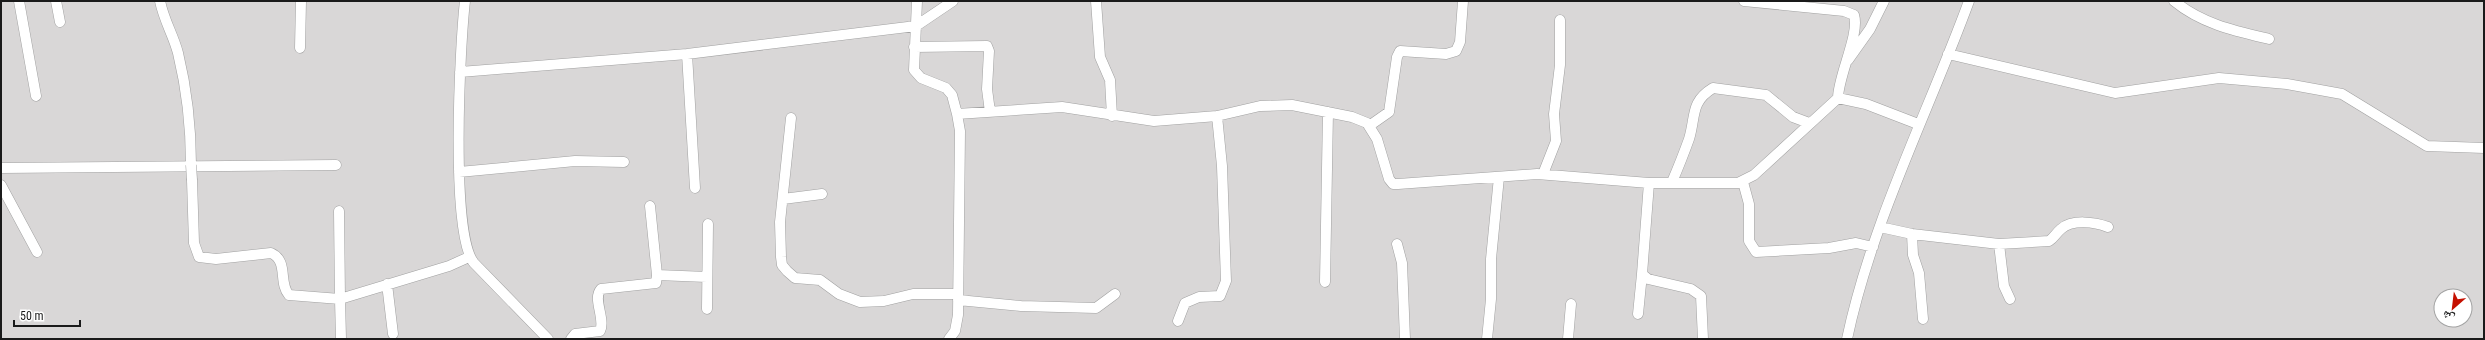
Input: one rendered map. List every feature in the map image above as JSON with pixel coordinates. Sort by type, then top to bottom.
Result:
[{"type":"street","points":[[20,1],[36,96]]},
{"type":"street","points":[[56,1],[60,22]]},
{"type":"street","points":[[160,1],[164,21],[178,52],[187,93],[194,243],[199,257],[211,260],[271,253],[279,259],[282,264],[285,287],[289,295],[340,299],[449,266],[468,253]]},
{"type":"street","points":[[300,48],[301,1]]},
{"type":"street","points":[[465,1],[460,72],[459,172],[464,231],[468,253],[548,339]]},
{"type":"street","points":[[917,1],[914,70],[921,78],[946,88],[952,94],[958,114],[960,131],[958,324],[949,339]]},
{"type":"street","points":[[460,72],[687,54],[916,26],[953,1]]},
{"type":"street","points":[[1096,1],[1100,57],[1110,80],[1112,116]]},
{"type":"street","points":[[1369,126],[1388,112],[1397,58],[1400,51],[1446,54],[1456,51],[1460,42],[1463,1]]},
{"type":"street","points":[[958,114],[1062,107],[1112,116],[1154,121],[1217,116],[1273,104],[1328,112],[1361,120],[1369,126],[1384,157],[1389,179],[1393,184],[1543,174],[1649,183],[1743,182],[1754,175],[1838,98],[1840,80],[1848,60],[1855,19],[1850,12],[1744,1]]},
{"type":"street","points":[[1848,60],[1870,29],[1884,1]]},
{"type":"street","points":[[1847,339],[1873,246],[1918,124],[1969,1]]},
{"type":"street","points":[[2174,1],[2198,17],[2221,28],[2269,39]]},
{"type":"street","points":[[1543,174],[1556,141],[1554,114],[1560,65],[1560,20]]},
{"type":"street","points":[[914,47],[987,46],[989,51],[987,89],[990,112]]},
{"type":"street","points":[[687,54],[695,188]]},
{"type":"street","points":[[1948,54],[2115,93],[2219,78],[2287,84],[2342,94],[2427,146],[2484,148]]},
{"type":"street","points":[[1672,182],[1689,138],[1695,107],[1700,98],[1713,88],[1766,95],[1793,117],[1809,123]]},
{"type":"street","points":[[1838,98],[1866,104],[1918,124]]},
{"type":"street","points":[[1325,282],[1328,112]]},
{"type":"street","points":[[1178,321],[1185,303],[1199,297],[1220,296],[1226,281],[1222,166],[1217,116]]},
{"type":"street","points":[[791,118],[783,199],[780,257],[782,265],[791,276],[820,280],[839,294],[860,302],[884,301],[913,294],[1096,308],[1114,294]]},
{"type":"street","points":[[459,172],[574,161],[624,162]]},
{"type":"street","points":[[1,168],[336,165]]},
{"type":"street","points":[[1487,339],[1491,259],[1499,177]]},
{"type":"street","points":[[1743,182],[1749,204],[1749,241],[1756,252],[1829,248],[1856,243],[1873,246]]},
{"type":"street","points":[[1638,314],[1649,183]]},
{"type":"street","points":[[1,185],[38,252]]},
{"type":"street","points":[[783,199],[822,194]]},
{"type":"street","points":[[572,337],[600,331],[602,325],[598,297],[601,289],[653,285],[657,280],[650,206]]},
{"type":"street","points":[[339,210],[341,339]]},
{"type":"street","points":[[1880,227],[1912,234],[1999,244],[2049,241],[2061,229],[2074,223],[2102,225],[2108,227]]},
{"type":"street","points":[[707,309],[708,224]]},
{"type":"street","points":[[1912,234],[1913,254],[1919,273],[1923,319]]},
{"type":"street","points":[[1397,244],[1402,263],[1405,339]]},
{"type":"street","points":[[1999,244],[2004,286],[2010,299]]},
{"type":"street","points":[[1642,274],[1648,279],[1691,290],[1701,296],[1703,339]]},
{"type":"street","points":[[657,275],[708,278]]},
{"type":"street","points":[[387,284],[393,334]]},
{"type":"street","points":[[1568,339],[1571,304]]},
{"type":"shaded area","points":[[1,1],[2484,1],[2484,339],[1,339]]}]
